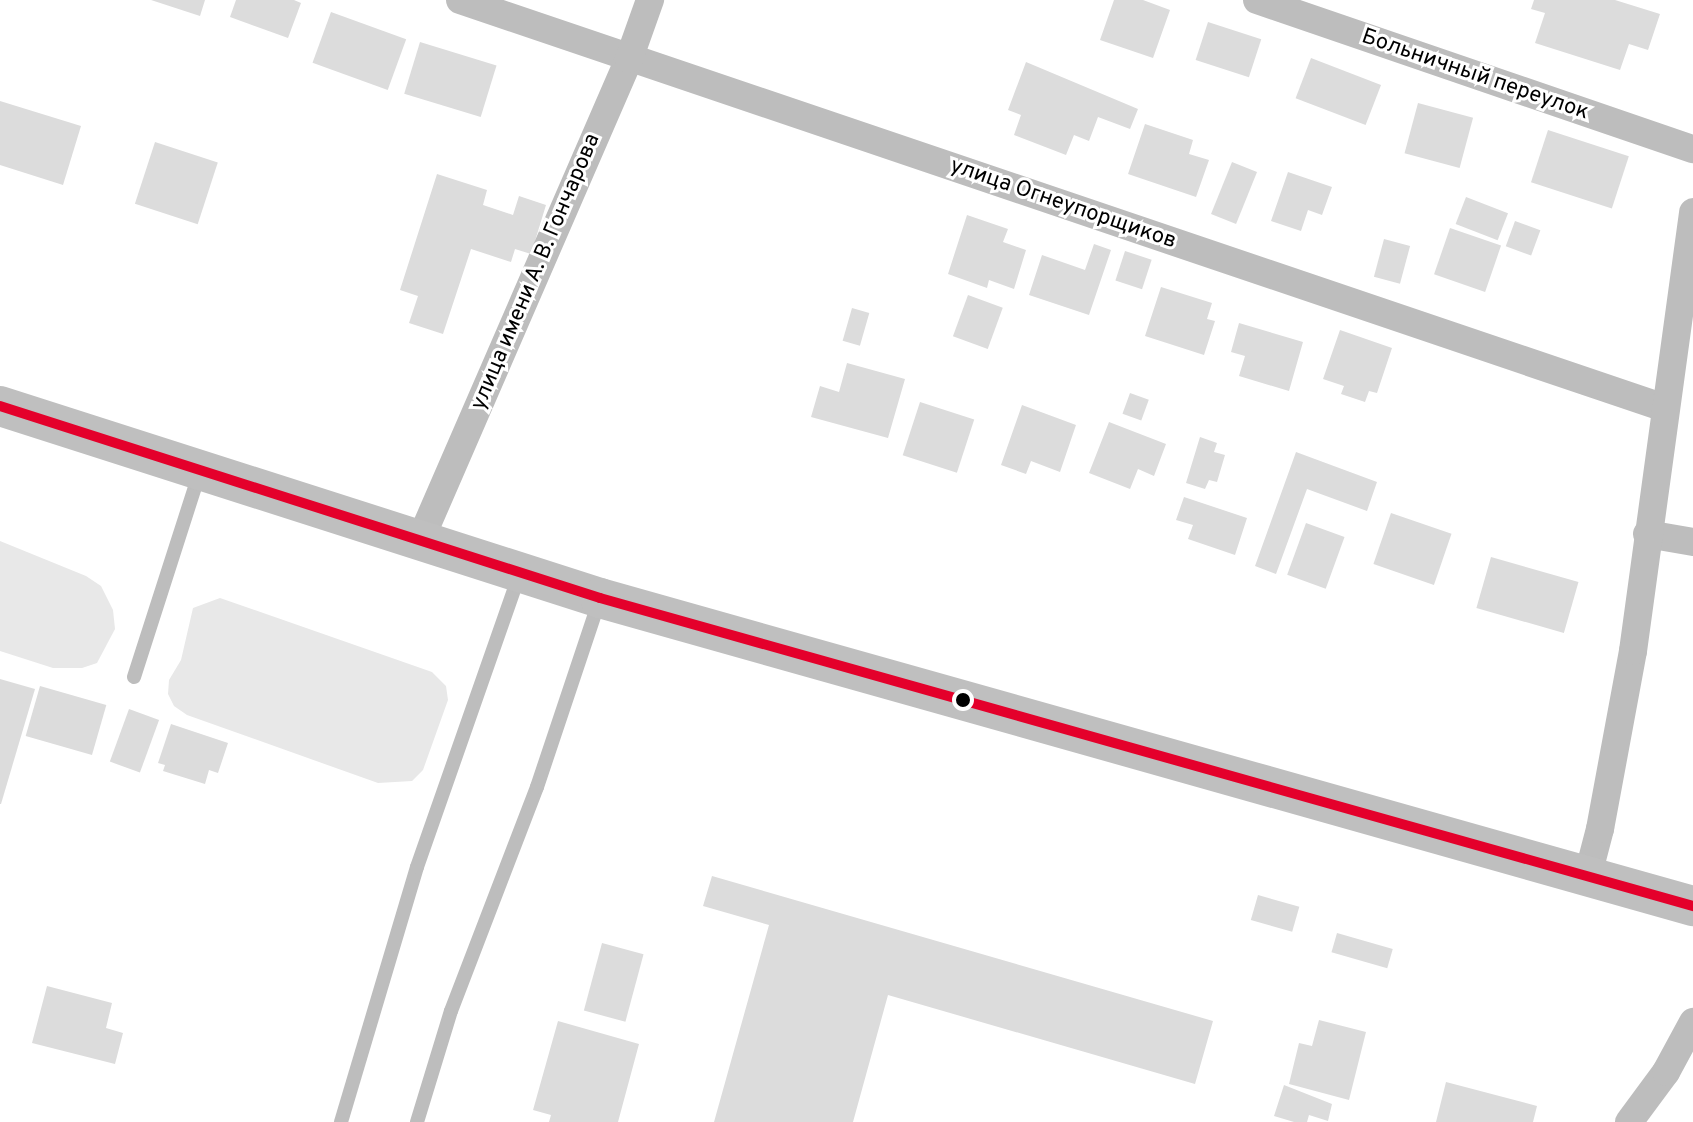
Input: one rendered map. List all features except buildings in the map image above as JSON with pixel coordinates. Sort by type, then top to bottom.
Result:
[{"type":"main road","points":[[0,406],[419,543],[600,598],[1693,906]]},
{"type":"street","name":"улица Огнеупорщиков","points":[[460,0],[1665,408]]},
{"type":"street","name":"улица имени А. В. Гончарова","points":[[419,543],[629,59],[650,0]]},
{"type":"street","name":"Больничный переулок","points":[[1257,0],[1693,149]]},
{"type":"street","points":[[1588,875],[1600,829],[1633,651],[1693,212]]},
{"type":"street","points":[[1647,534],[1693,542]]},
{"type":"street","points":[[1629,1122],[1666,1072],[1693,1022]]},
{"type":"lane","points":[[134,677],[200,471]]},
{"type":"lane","points":[[341,1122],[417,867],[520,573]]},
{"type":"lane","points":[[417,1122],[451,1011],[537,787],[600,598]]},
{"type":"shaded area","points":[[0,541],[86,576],[101,586],[113,610],[115,629],[97,663],[82,668],[53,668],[0,651]]},
{"type":"shaded area","points":[[220,598],[432,672],[446,686],[448,700],[423,770],[412,781],[378,783],[187,715],[174,706],[168,694],[169,680],[181,660],[193,608]]},
{"type":"transit line","points":[[0,406],[600,598],[1693,906]]}]
